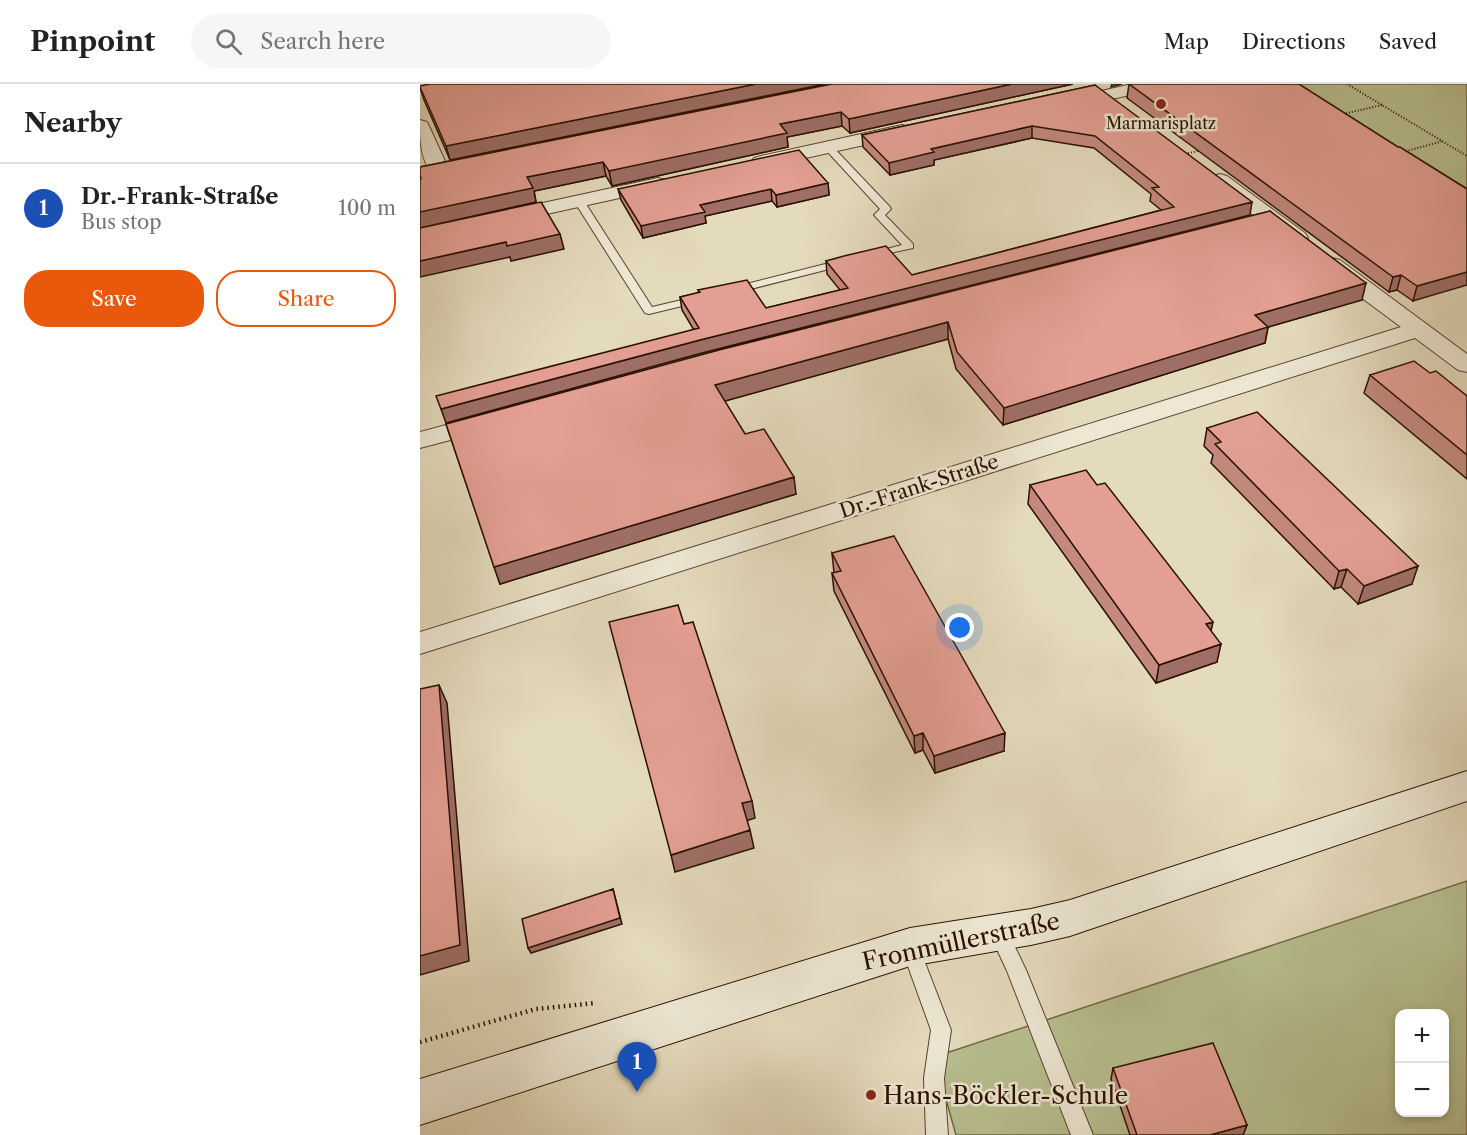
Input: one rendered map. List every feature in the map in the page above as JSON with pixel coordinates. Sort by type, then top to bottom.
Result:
[{"type":"main road","name":"Fronmüllerstraße","points":[[420,1102],[790,983],[910,947],[1070,918],[1467,786]]},
{"type":"street","points":[[1096,90],[1157,84]]},
{"type":"street","points":[[1096,90],[1125,109]]},
{"type":"street","points":[[420,126],[429,172],[461,166]]},
{"type":"street","points":[[747,165],[918,128]]},
{"type":"street","points":[[1185,154],[1259,221],[1419,329],[1467,365]]},
{"type":"street","points":[[488,221],[679,180]]},
{"type":"street","name":"Dr.-Frank-Straße","points":[[420,643],[1419,329]]},
{"type":"street","points":[[420,440],[511,415]]},
{"type":"lane","points":[[579,201],[649,311],[909,246],[879,215],[886,210],[828,147]]},
{"type":"lane","points":[[998,932],[1016,970],[1082,1135]]},
{"type":"lane","points":[[910,947],[941,1030],[934,1078],[937,1135]]},
{"type":"path","points":[[1347,84],[1467,156]]},
{"type":"path","points":[[1341,115],[1382,105]]},
{"type":"path","points":[[1401,152],[1443,141]]},
{"type":"path","points":[[1185,154],[1208,148]]},
{"type":"path","points":[[420,1042],[536,1009]]},
{"type":"green space","points":[[1294,84],[1467,84],[1467,194]]},
{"type":"green space","points":[[1467,881],[1467,1135],[956,1135],[934,1057]]},
{"type":"building","points":[[430,84],[756,84],[446,146],[420,87]]},
{"type":"building","points":[[832,84],[1012,84],[849,119],[841,112],[780,124],[787,133],[609,171],[603,162],[527,177],[533,188],[420,212],[420,167]]},
{"type":"building","points":[[1129,84],[1299,84],[1467,189],[1467,272],[1417,286],[1401,275],[1393,277]]},
{"type":"building","points":[[1095,85],[1252,202],[700,340],[441,409],[436,396],[699,328],[680,297],[700,292],[698,290],[747,280],[766,308],[848,288],[826,261],[844,256],[886,246],[912,275],[1174,207],[1152,188],[1159,187],[1095,136],[1032,126],[931,149],[934,152],[889,163],[862,135]]},
{"type":"building","points":[[799,150],[828,183],[776,195],[771,189],[700,205],[705,212],[641,226],[618,189]]},
{"type":"building","points":[[541,202],[560,234],[507,246],[506,242],[420,261],[420,228]]},
{"type":"building","points":[[1270,211],[1366,283],[1255,315],[1268,327],[1004,408],[957,352],[948,322],[715,385],[745,434],[764,429],[794,477],[494,567],[446,424],[719,350]]},
{"type":"building","points":[[1414,361],[1430,373],[1436,371],[1467,396],[1467,455],[1370,375]]},
{"type":"building","points":[[1257,412],[1418,566],[1364,586],[1347,569],[1339,571],[1215,444],[1221,442],[1207,428]]},
{"type":"building","points":[[1086,470],[1097,485],[1105,483],[1213,622],[1206,624],[1221,644],[1159,665],[1030,485]]},
{"type":"building","points":[[894,536],[1005,733],[934,756],[923,733],[914,736],[832,573],[841,571],[832,553]]},
{"type":"building","points":[[678,605],[684,624],[693,622],[752,801],[742,803],[750,830],[671,855],[609,622]]},
{"type":"building","points":[[439,685],[460,945],[420,956],[420,689]]},
{"type":"building","points":[[613,889],[620,918],[528,948],[522,919]]},
{"type":"building","points":[[1213,1043],[1247,1125],[1210,1135],[1137,1135],[1113,1068]]},
{"type":"place","name":"Marmarisplatz","points":[[1161,104]]},
{"type":"place","name":"Dr.-Frank-Straße","points":[[637,1092]]},
{"type":"place","name":"Hans-Böckler-Schule","points":[[871,1095]]}]
